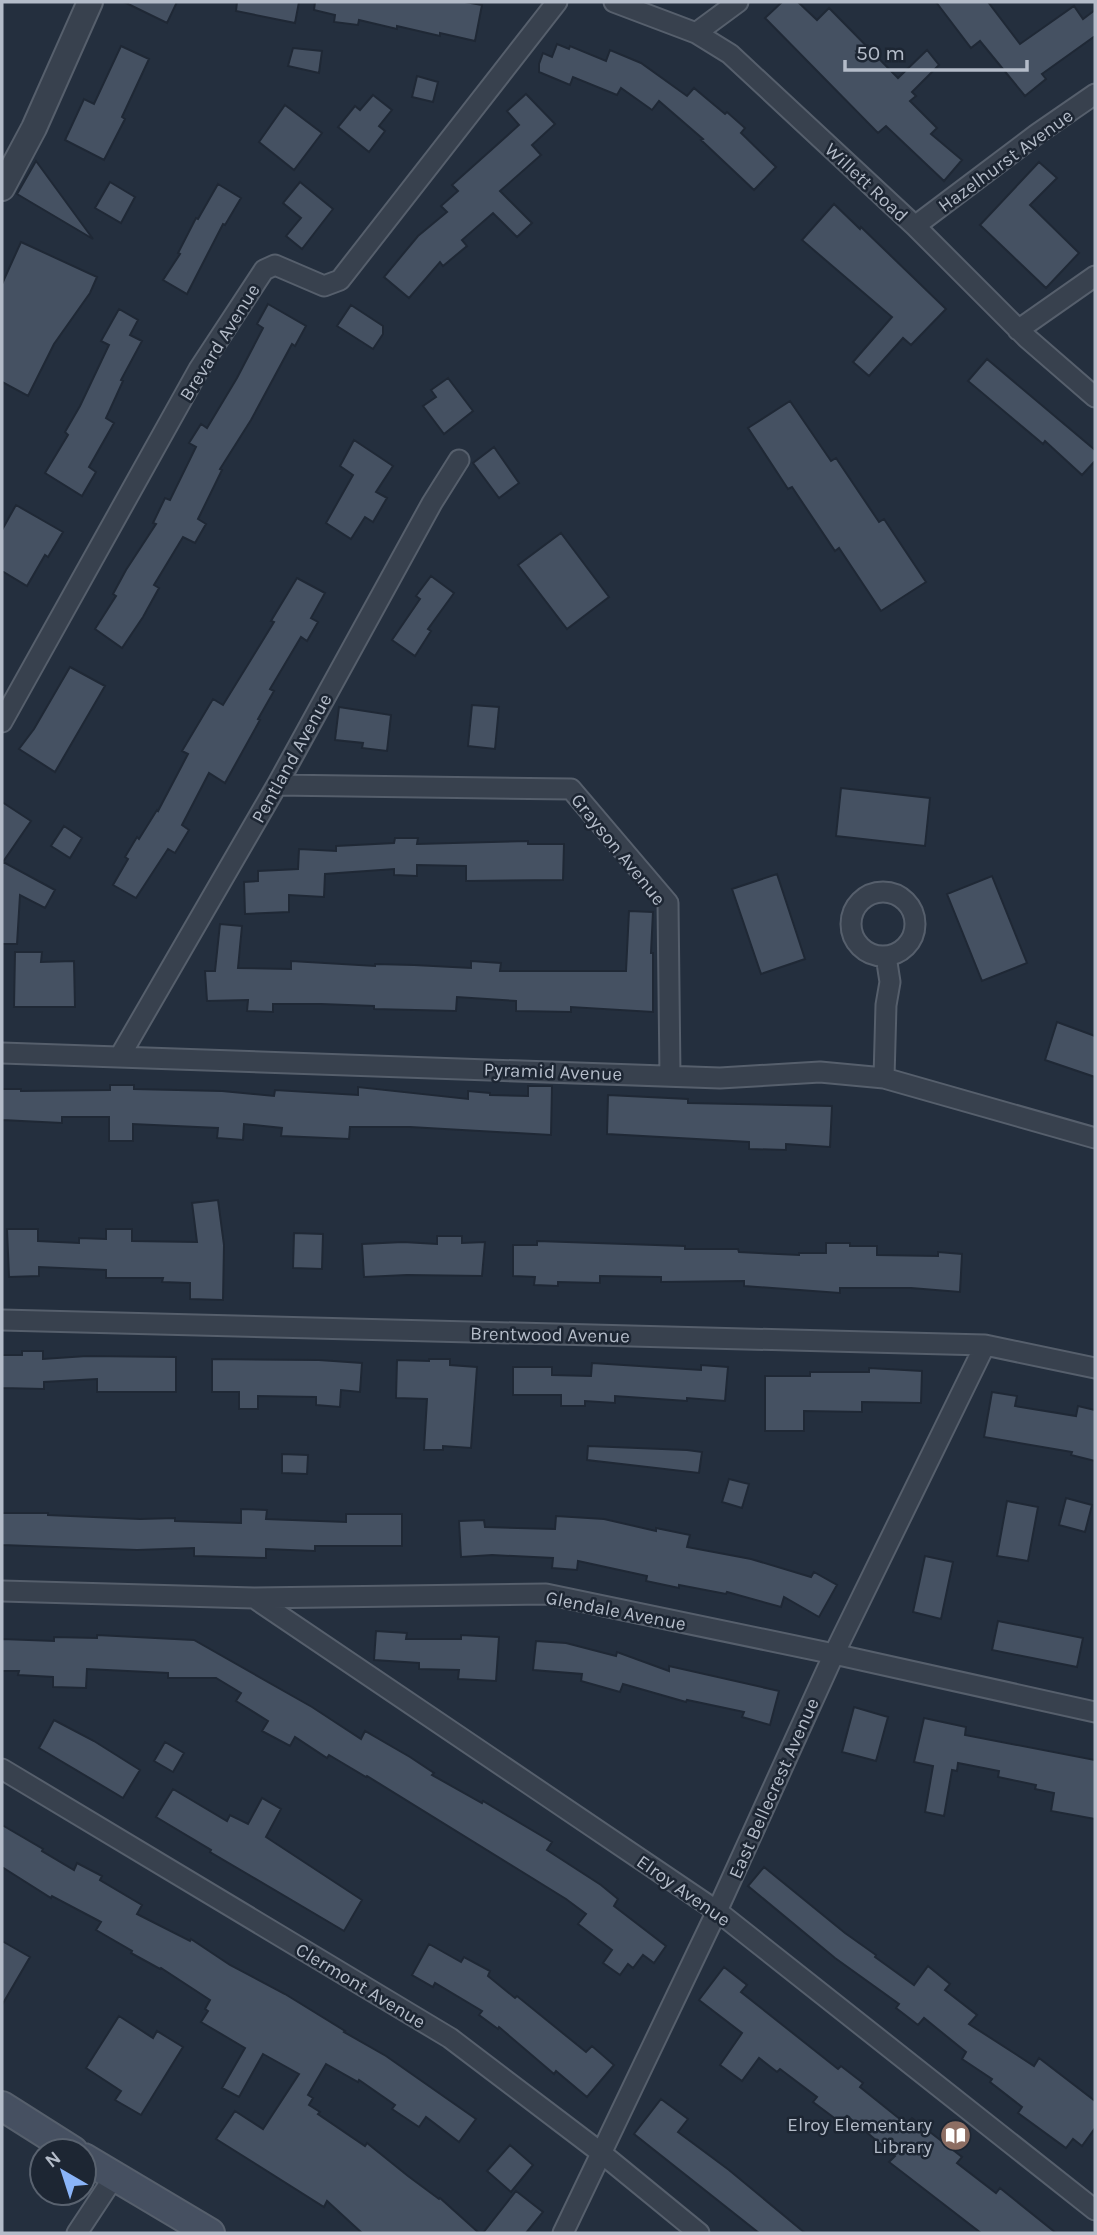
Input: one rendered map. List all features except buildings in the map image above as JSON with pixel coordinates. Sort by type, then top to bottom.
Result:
[{"type":"main road","points":[[2,2106],[51,2137]]},
{"type":"main road","points":[[98,2167],[210,2233]]},
{"type":"street","points":[[2,188],[34,128],[90,2]]},
{"type":"street","name":"Brevard Avenue","points":[[2,722],[200,369],[264,270],[275,265],[324,286],[340,280],[557,2]]},
{"type":"street","name":"Willett Road","points":[[614,2],[696,33],[730,54],[915,226],[1018,330],[1095,397]]},
{"type":"street","points":[[696,33],[738,2]]},
{"type":"street","name":"Hazelhurst Avenue","points":[[915,226],[1095,94]]},
{"type":"street","points":[[1018,330],[1095,276]]},
{"type":"street","name":"Pentland Avenue","points":[[120,1056],[277,785],[432,503],[459,460]]},
{"type":"street","name":"Grayson Avenue","points":[[277,785],[571,789],[668,903],[670,1076]]},
{"type":"street","points":[[884,1077],[886,1005],[890,982],[886,956]]},
{"type":"street","name":"Pyramid Avenue","points":[[2,1053],[720,1078],[821,1072],[884,1077],[1095,1138]]},
{"type":"street","name":"Brentwood Avenue","points":[[2,1320],[985,1345],[1095,1368]]},
{"type":"street","name":"East Bellecrest Avenue","points":[[563,2233],[717,1911],[834,1654],[985,1345]]},
{"type":"street","name":"Glendale Avenue","points":[[2,1591],[254,1598],[546,1594],[1095,1712]]},
{"type":"street","name":"Elroy Avenue","points":[[254,1598],[717,1911],[1095,2210]]},
{"type":"street","name":"Clermont Avenue","points":[[2,1769],[450,2038],[600,2152],[699,2233]]},
{"type":"street","points":[[77,2233],[114,2177]]},
{"type":"place","name":"Elroy Elementary Library","points":[[955,2135]]}]
